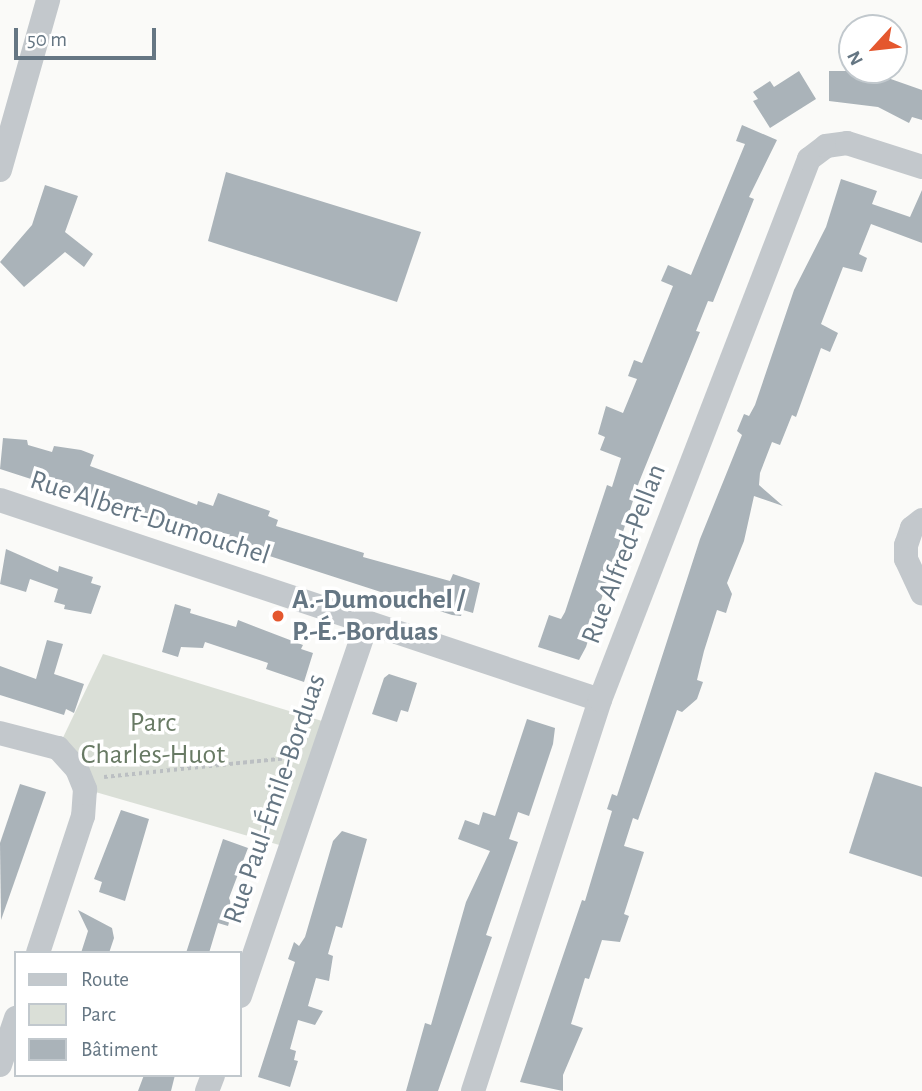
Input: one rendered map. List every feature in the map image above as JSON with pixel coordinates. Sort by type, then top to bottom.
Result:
[{"type":"street","points":[[0,170],[48,0]]},
{"type":"street","name":"Rue Alfred-Pellan","points":[[473,1091],[600,700],[809,159],[826,146],[847,143],[922,167]]},
{"type":"street","name":"Rue Albert-Dumouchel","points":[[0,500],[600,700]]},
{"type":"street","points":[[922,520],[912,528],[906,545],[906,559],[922,593]]},
{"type":"street","name":"Rue Paul-Émile-Borduas","points":[[242,990],[367,622]]},
{"type":"street","points":[[0,733],[58,748],[81,779],[83,816],[38,951]]},
{"type":"street","points":[[0,1065],[14,1024]]},
{"type":"path","points":[[81,779],[322,754]]},
{"type":"green space","name":"Parc Charles-Huot","points":[[103,654],[332,724],[290,848],[85,789],[58,748]]},
{"type":"building","points":[[799,71],[816,99],[770,128],[753,101],[758,99],[753,92],[770,81],[774,87]]},
{"type":"building","points":[[829,71],[838,71],[838,84],[905,84],[922,90],[922,120],[912,117],[909,123],[878,107],[829,101]]},
{"type":"building","points":[[742,125],[777,140],[749,197],[754,199],[713,302],[708,301],[696,331],[700,332],[639,482],[586,647],[579,660],[538,647],[549,615],[561,619],[565,612],[607,485],[612,487],[621,458],[600,450],[605,437],[598,434],[606,406],[623,413],[637,379],[628,376],[634,360],[642,363],[673,286],[661,281],[668,265],[691,275],[745,144],[736,141]]},
{"type":"building","points":[[226,172],[421,232],[397,302],[208,241]]},
{"type":"building","points":[[841,179],[877,191],[872,204],[910,217],[922,190],[922,243],[871,224],[859,254],[867,258],[862,272],[843,267],[821,324],[838,333],[830,352],[821,348],[796,417],[792,415],[780,445],[772,442],[760,473],[759,485],[783,506],[754,496],[744,541],[727,583],[732,594],[726,613],[717,610],[704,651],[697,680],[703,682],[697,699],[682,712],[677,710],[638,820],[633,818],[624,846],[644,852],[624,914],[629,916],[620,942],[602,940],[589,979],[585,978],[571,1024],[583,1028],[563,1075],[563,1091],[520,1082],[582,900],[585,901],[612,811],[607,809],[612,794],[617,796],[700,539],[742,435],[737,431],[744,414],[749,416],[755,405],[794,290],[826,227]]},
{"type":"building","points":[[45,185],[78,196],[65,232],[93,254],[84,267],[65,252],[24,287],[0,262],[32,225]]},
{"type":"building","points":[[3,438],[27,440],[28,445],[52,452],[54,446],[81,450],[94,455],[90,466],[197,505],[198,501],[213,506],[218,493],[270,511],[268,516],[278,520],[276,526],[364,553],[363,557],[450,581],[453,574],[480,583],[473,613],[463,610],[461,616],[452,615],[0,469]]},
{"type":"building","points":[[6,549],[58,572],[59,566],[93,577],[91,583],[101,586],[91,614],[64,609],[65,605],[54,602],[58,589],[30,579],[26,592],[0,584]]},
{"type":"building","points":[[175,604],[191,609],[190,613],[236,627],[238,620],[303,645],[301,649],[313,653],[304,682],[266,669],[268,663],[205,642],[203,648],[181,647],[178,657],[162,652]]},
{"type":"building","points":[[47,640],[63,644],[54,674],[84,684],[74,713],[66,709],[64,715],[0,695],[0,666],[36,679]]},
{"type":"building","points":[[389,674],[417,683],[408,712],[401,710],[397,722],[372,714],[384,678]]},
{"type":"building","points":[[527,719],[555,728],[553,744],[529,816],[518,812],[509,839],[518,842],[486,935],[492,937],[438,1091],[406,1091],[425,1023],[431,1025],[466,902],[490,851],[458,839],[465,820],[479,825],[483,812],[495,816]]},
{"type":"building","points":[[875,772],[922,787],[922,877],[849,853]]},
{"type":"building","points":[[20,784],[46,792],[1,920],[0,843]]},
{"type":"building","points":[[121,810],[149,819],[125,901],[99,892],[102,882],[94,879]]},
{"type":"building","points":[[342,831],[367,839],[342,928],[336,926],[328,954],[333,956],[329,981],[316,978],[308,1006],[323,1011],[315,1025],[298,1020],[290,1049],[296,1051],[294,1060],[298,1061],[290,1087],[258,1077],[295,962],[288,959],[294,942],[299,946],[305,937],[333,841]]},
{"type":"building","points":[[223,839],[248,848],[229,898],[233,909],[228,926],[218,923],[210,951],[187,951]]},
{"type":"building","points":[[78,910],[112,928],[114,938],[110,951],[82,951],[88,931]]},
{"type":"building","points":[[143,1077],[174,1077],[171,1091],[138,1091]]},
{"type":"place","name":"A.-Dumouchel / P.-É.-Borduas","points":[[278,616]]}]
